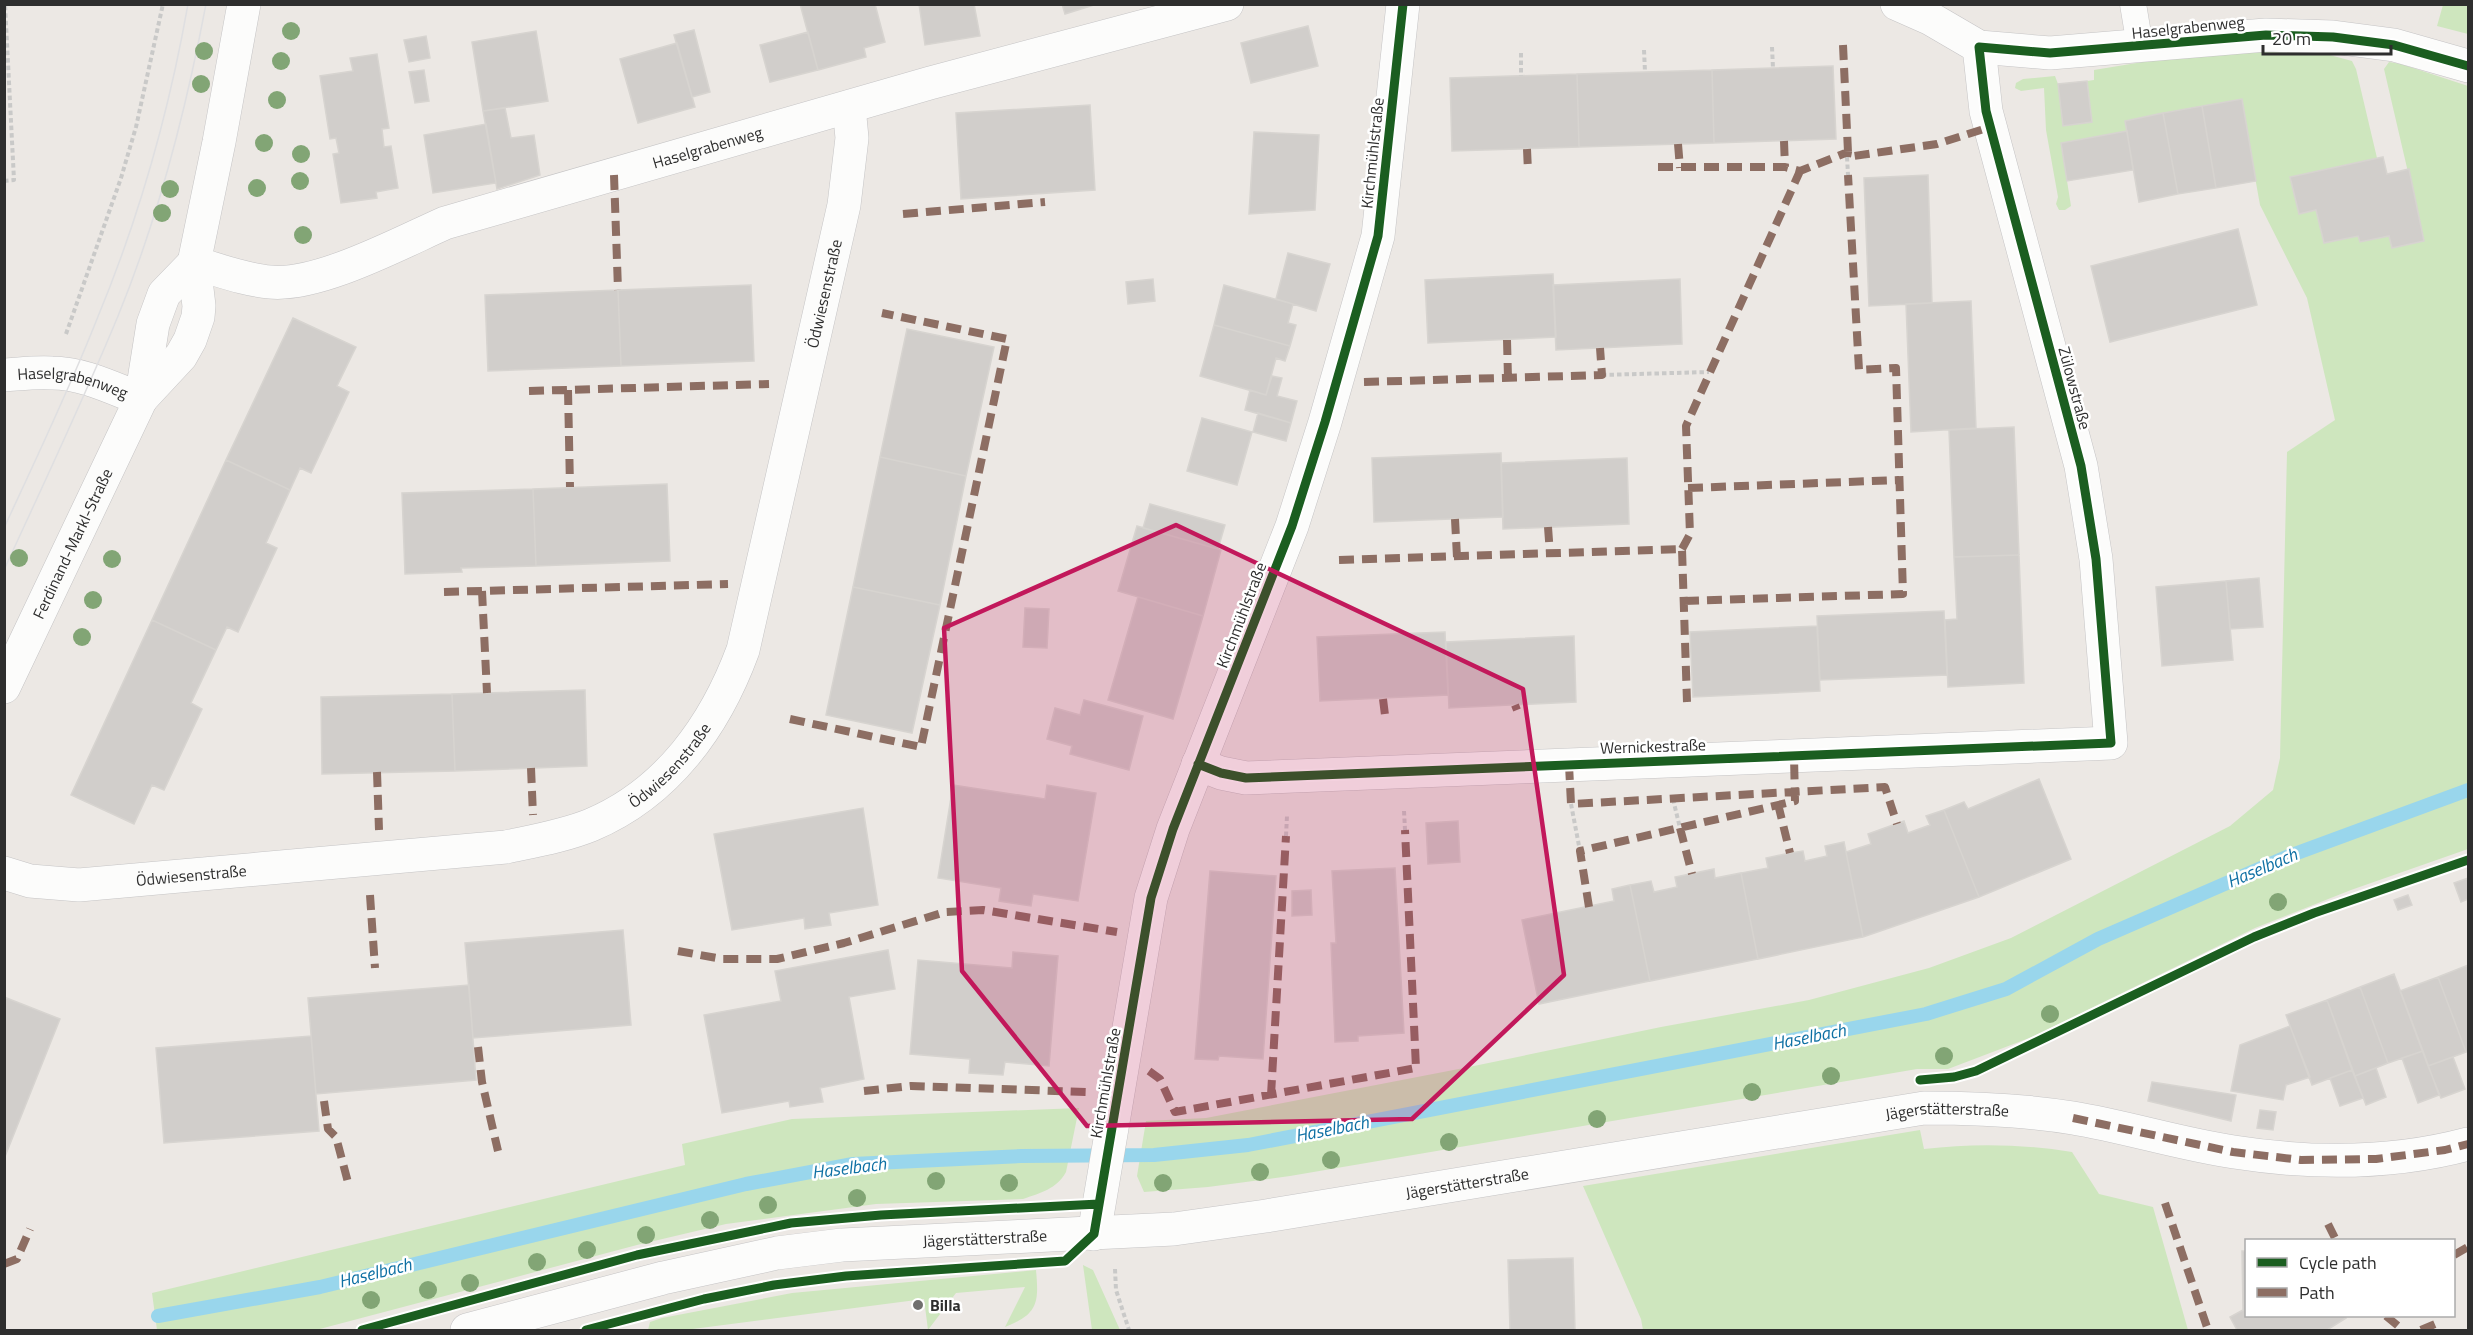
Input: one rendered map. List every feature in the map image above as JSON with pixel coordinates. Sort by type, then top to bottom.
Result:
[{"type":"street","name":"Ferdinand-Markl-Straße","points":[[4,687],[141,399],[180,356],[190,340],[199,306],[194,263],[222,131],[244,4]]},
{"type":"street","name":"Haselgrabenweg","points":[[194,263],[271,282],[291,282],[310,278],[399,246],[445,223],[930,83],[1227,4]]},
{"type":"street","name":"Kirchmühlstraße","points":[[1094,1234],[1151,898],[1173,829],[1292,525],[1325,422],[1378,236],[1403,4]]},
{"type":"street","name":"Haselgrabenweg","points":[[1897,4],[1931,19],[1979,47],[2050,53],[2266,34],[2333,37],[2394,45],[2469,66]]},
{"type":"street","name":"Zülowstraße","points":[[1979,47],[1986,111],[2081,465],[2096,559],[2111,743]]},
{"type":"street","name":"Ödwiesenstraße","points":[[4,873],[30,881],[78,885],[506,847],[549,838],[590,825],[629,805],[661,779],[694,746],[724,696],[743,650],[844,205],[852,138],[849,107]]},
{"type":"street","name":"Haselgrabenweg","points":[[4,375],[53,372],[73,375],[91,379],[141,399]]},
{"type":"street","name":"Wernickestraße","points":[[1198,764],[1221,773],[1246,778],[2111,743]]},
{"type":"street","name":"Jägerstätterstraße","points":[[467,1330],[663,1278],[777,1252],[852,1244],[1174,1229],[1266,1216],[1924,1108],[1994,1108],[2073,1118],[2233,1152],[2301,1160],[2376,1159],[2445,1150],[2469,1144]]},
{"type":"lane","points":[[2133,4],[2140,46]]},
{"type":"path","points":[[4,181],[14,180],[5,4]]},
{"type":"path","points":[[64,339],[121,178],[136,127],[163,4]]},
{"type":"path","points":[[1772,47],[1773,68]]},
{"type":"path","points":[[1644,50],[1645,72]]},
{"type":"path","points":[[1521,53],[1521,75]]},
{"type":"path","points":[[1847,157],[1848,175]]},
{"type":"path","points":[[1602,375],[1709,372]]},
{"type":"path","points":[[1673,799],[1680,828]]},
{"type":"path","points":[[1571,804],[1580,852]]},
{"type":"path","points":[[1115,1268],[1116,1290],[1129,1330]]},
{"type":"highlighted area","points":[[1176,525],[1523,689],[1564,975],[1412,1119],[1087,1126],[962,971],[944,628]]},
{"type":"green space","points":[[2443,5],[2468,5],[2468,34],[2437,26]]},
{"type":"green space","points":[[2239,51],[2326,54],[2352,61],[2356,69],[2377,158],[2290,177],[2299,214],[2316,210],[2358,236],[2360,242],[2389,236],[2392,248],[2424,241],[2384,69],[2389,62],[2401,64],[2468,86],[2468,849],[2351,890],[2255,928],[2032,1037],[1948,1069],[1917,1069],[1290,1176],[1208,1187],[1144,1192],[1137,1176],[1146,1121],[1206,1118],[1469,1067],[1661,1027],[1809,1000],[1929,968],[2011,938],[2230,826],[2273,790],[2280,758],[2287,452],[2335,420],[2307,298],[2260,205],[2241,99],[2125,121],[2127,131],[2061,143],[2071,206],[2065,210],[2059,210],[2056,204],[2058,197],[2046,130],[2044,88],[2021,91],[2015,88],[2016,83],[2023,79],[2055,76],[2063,125],[2092,122],[2087,81],[2094,80],[2094,70],[2173,57]]},
{"type":"green space","points":[[1079,1108],[1066,1172],[1058,1183],[1023,1199],[876,1204],[726,1224],[637,1245],[316,1330],[157,1330],[152,1293],[685,1165],[682,1144],[792,1119]]},
{"type":"green space","points":[[1920,1130],[1924,1149],[1998,1145],[2072,1152],[2099,1194],[2153,1207],[2188,1330],[1643,1330],[1641,1319],[1583,1186]]},
{"type":"green space","points":[[1083,1265],[1093,1270],[1120,1330],[1092,1330]]},
{"type":"green space","points":[[1036,1270],[1037,1291],[1034,1306],[1024,1317],[1005,1327],[1025,1287],[956,1293],[928,1330],[924,1299],[685,1330],[648,1330],[650,1322],[662,1318],[792,1293]]},
{"type":"building","points":[[800,4],[875,4],[885,42],[864,48],[866,57],[818,70]]},
{"type":"building","points":[[919,4],[974,4],[980,36],[925,45]]},
{"type":"building","points":[[1062,4],[1097,4],[1065,14]]},
{"type":"building","points":[[1308,26],[1318,66],[1251,83],[1241,43]]},
{"type":"building","points":[[694,30],[710,92],[692,97],[674,35]]},
{"type":"building","points":[[536,31],[548,101],[483,111],[472,42]]},
{"type":"building","points":[[808,32],[818,70],[770,82],[760,45]]},
{"type":"building","points":[[426,36],[430,58],[409,62],[404,40]]},
{"type":"building","points":[[677,43],[695,107],[638,123],[620,59]]},
{"type":"building","points":[[377,54],[389,128],[382,129],[384,147],[391,146],[398,188],[376,192],[377,198],[341,203],[333,154],[339,153],[336,138],[330,139],[320,76],[353,71],[350,58]]},
{"type":"building","points":[[1833,66],[1836,139],[1714,143],[1712,70]]},
{"type":"building","points":[[424,70],[429,101],[415,103],[409,72]]},
{"type":"building","points":[[1712,70],[1714,143],[1579,147],[1577,74]]},
{"type":"building","points":[[1577,74],[1579,147],[1452,151],[1450,78]]},
{"type":"building","points":[[2087,81],[2092,122],[2063,126],[2058,84]]},
{"type":"building","points":[[2242,99],[2256,181],[2216,188],[2202,106]]},
{"type":"building","points":[[1090,105],[1095,190],[961,199],[956,113]]},
{"type":"building","points":[[2202,106],[2216,188],[2178,194],[2163,113]]},
{"type":"building","points":[[505,108],[511,138],[534,135],[540,175],[497,189],[483,111]]},
{"type":"building","points":[[2163,113],[2178,194],[2139,202],[2125,121]]},
{"type":"building","points":[[486,124],[496,183],[433,193],[424,135]]},
{"type":"building","points":[[2127,131],[2133,170],[2067,181],[2061,143]]},
{"type":"building","points":[[1254,132],[1319,135],[1315,210],[1249,214]]},
{"type":"building","points":[[2383,157],[2387,174],[2409,169],[2424,241],[2392,248],[2389,236],[2360,242],[2358,236],[2324,243],[2316,210],[2299,214],[2290,177]]},
{"type":"building","points":[[1928,175],[1932,303],[1869,306],[1864,178]]},
{"type":"building","points":[[2238,229],[2257,305],[2110,342],[2091,266]]},
{"type":"building","points":[[1288,253],[1330,264],[1316,311],[1276,299]]},
{"type":"building","points":[[1553,274],[1556,337],[1428,343],[1425,280]]},
{"type":"building","points":[[1153,279],[1155,301],[1128,304],[1126,282]]},
{"type":"building","points":[[1680,279],[1682,344],[1556,350],[1553,285]]},
{"type":"building","points":[[751,285],[754,361],[621,366],[618,290]]},
{"type":"building","points":[[1224,285],[1293,304],[1288,323],[1296,325],[1290,346],[1214,325]]},
{"type":"building","points":[[618,290],[621,366],[488,371],[485,295]]},
{"type":"building","points":[[1971,301],[1976,428],[1911,432],[1906,304]]},
{"type":"building","points":[[293,318],[356,347],[337,386],[349,392],[311,473],[300,468],[290,490],[226,460]]},
{"type":"building","points":[[1214,325],[1290,346],[1285,361],[1276,358],[1266,395],[1200,376]]},
{"type":"building","points":[[907,329],[994,347],[966,476],[880,457]]},
{"type":"building","points":[[1272,376],[1282,378],[1277,396],[1297,401],[1291,423],[1245,410],[1250,390],[1266,395]]},
{"type":"building","points":[[1258,413],[1291,423],[1286,441],[1253,432]]},
{"type":"building","points":[[1202,418],[1252,432],[1237,485],[1187,471]]},
{"type":"building","points":[[2014,427],[2019,555],[1954,557],[1949,430]]},
{"type":"building","points":[[1501,453],[1503,517],[1374,522],[1372,458]]},
{"type":"building","points":[[880,457],[966,476],[940,605],[853,587]]},
{"type":"building","points":[[1627,458],[1629,524],[1503,529],[1501,463]]},
{"type":"building","points":[[226,460],[290,490],[266,543],[277,548],[238,632],[227,627],[216,650],[152,620]]},
{"type":"building","points":[[667,484],[670,561],[536,566],[533,489]]},
{"type":"building","points":[[533,489],[536,566],[461,568],[462,572],[405,574],[402,493]]},
{"type":"building","points":[[1150,504],[1225,525],[1218,549],[1143,528]]},
{"type":"building","points":[[1137,526],[1221,550],[1203,616],[1118,591]]},
{"type":"building","points":[[2019,555],[2024,683],[1948,687],[1945,620],[1957,619],[1954,557]]},
{"type":"building","points":[[2259,578],[2263,627],[2230,629],[2226,581]]},
{"type":"building","points":[[2226,581],[2233,660],[2162,666],[2156,587]]},
{"type":"building","points":[[853,587],[940,605],[912,733],[826,715]]},
{"type":"building","points":[[1138,597],[1203,616],[1173,719],[1108,700]]},
{"type":"building","points":[[1025,608],[1049,609],[1047,648],[1023,647]]},
{"type":"building","points":[[1944,611],[1947,675],[1820,680],[1817,616]]},
{"type":"building","points":[[152,620],[216,650],[191,703],[202,709],[164,790],[152,785],[134,824],[71,795]]},
{"type":"building","points":[[1817,626],[1820,691],[1693,697],[1690,632]]},
{"type":"building","points":[[1445,632],[1448,695],[1320,701],[1317,637]]},
{"type":"building","points":[[1574,636],[1576,702],[1449,708],[1446,642]]},
{"type":"building","points":[[585,690],[587,766],[455,771],[452,694]]},
{"type":"building","points":[[452,694],[455,771],[322,774],[321,697]]},
{"type":"building","points":[[1084,700],[1143,716],[1129,770],[1070,754],[1072,746],[1047,739],[1055,708],[1080,715]]},
{"type":"building","points":[[2039,779],[2071,859],[1979,897],[1944,810],[1964,802],[1968,809]]},
{"type":"building","points":[[953,785],[1045,799],[1047,785],[1096,793],[1078,901],[1033,894],[1031,906],[999,901],[1001,888],[938,878]]},
{"type":"building","points":[[863,808],[878,905],[829,913],[831,925],[805,929],[804,918],[732,930],[714,834]]},
{"type":"building","points":[[1944,810],[1979,897],[1863,937],[1846,852],[1871,844],[1868,834],[1904,821],[1908,833],[1930,825],[1926,816]]},
{"type":"building","points":[[1458,821],[1460,862],[1428,864],[1426,823]]},
{"type":"building","points":[[1844,842],[1863,937],[1758,959],[1741,873],[1768,868],[1766,858],[1790,853],[1803,851],[1805,861],[1827,856],[1825,846]]},
{"type":"building","points":[[1395,868],[1404,1033],[1358,1036],[1358,1041],[1335,1042],[1331,943],[1336,943],[1332,871]]},
{"type":"building","points":[[1714,869],[1715,878],[1741,873],[1758,959],[1650,981],[1630,885],[1651,881],[1654,892],[1677,887],[1675,877]]},
{"type":"building","points":[[1210,871],[1276,876],[1263,1059],[1219,1056],[1218,1060],[1195,1059]]},
{"type":"building","points":[[2468,878],[2468,899],[2461,902],[2454,883]]},
{"type":"building","points":[[1630,885],[1650,981],[1539,1004],[1522,920],[1614,901],[1612,889]]},
{"type":"building","points":[[1311,890],[1312,915],[1292,916],[1292,891]]},
{"type":"building","points":[[2408,895],[2412,905],[2398,910],[2394,900]]},
{"type":"building","points":[[623,930],[631,1025],[473,1038],[465,943]]},
{"type":"building","points":[[888,950],[895,989],[849,997],[864,1079],[820,1088],[823,1102],[790,1107],[789,1101],[722,1113],[704,1015],[781,1001],[775,971]]},
{"type":"building","points":[[1013,952],[1058,956],[1049,1066],[1005,1062],[1003,1075],[969,1073],[970,1059],[910,1054],[918,960],[1012,968]]},
{"type":"building","points":[[2468,965],[2468,1051],[2466,1052],[2438,977]]},
{"type":"building","points":[[2394,974],[2423,1051],[2388,1063],[2360,987]]},
{"type":"building","points":[[2438,977],[2466,1052],[2428,1066],[2400,991]]},
{"type":"building","points":[[469,985],[476,1080],[316,1094],[308,998]]},
{"type":"building","points":[[2360,987],[2388,1063],[2355,1076],[2327,1000]]},
{"type":"building","points":[[4,997],[60,1019],[4,1159]]},
{"type":"building","points":[[2327,1000],[2352,1070],[2312,1085],[2286,1015]]},
{"type":"building","points":[[2290,1026],[2310,1077],[2286,1085],[2283,1100],[2231,1091],[2240,1045]]},
{"type":"building","points":[[311,1036],[319,1131],[164,1143],[156,1048]]},
{"type":"building","points":[[2423,1051],[2439,1095],[2418,1103],[2402,1058]]},
{"type":"building","points":[[2453,1057],[2465,1089],[2441,1098],[2428,1066]]},
{"type":"building","points":[[2376,1068],[2386,1097],[2366,1105],[2355,1076]]},
{"type":"building","points":[[2352,1070],[2363,1098],[2340,1106],[2330,1078]]},
{"type":"building","points":[[2152,1082],[2236,1095],[2231,1121],[2148,1101]]},
{"type":"building","points":[[2260,1110],[2276,1112],[2273,1130],[2257,1128]]},
{"type":"building","points":[[2242,1251],[2245,1251],[2245,1317],[2346,1318],[2327,1330],[2237,1330],[2230,1317],[2243,1310]]},
{"type":"building","points":[[1573,1258],[1575,1330],[1510,1330],[1508,1260]]},
{"type":"waterway","name":"Haselbach","points":[[158,1316],[320,1287],[746,1184],[853,1164],[1021,1156],[1154,1155],[1248,1145],[1926,1014],[2006,989],[2098,939],[2289,856],[2468,790]]},
{"type":"tram line","points":[[4,528],[75,372],[126,242],[162,124],[188,4]]},
{"type":"tram line","points":[[4,570],[91,380],[133,278],[170,162],[190,83],[206,4]]},
{"type":"marked path","points":[[1843,45],[1848,152]]},
{"type":"marked path","points":[[1658,167],[1785,167],[1800,171],[1848,152],[1847,157],[1937,144],[1990,127]]},
{"type":"marked path","points":[[1784,141],[1785,167]]},
{"type":"marked path","points":[[1678,144],[1680,168]]},
{"type":"marked path","points":[[1527,149],[1528,171]]},
{"type":"marked path","points":[[1682,549],[1690,534],[1686,426],[1800,171]]},
{"type":"marked path","points":[[614,175],[618,290]]},
{"type":"marked path","points":[[1684,601],[1903,594],[1896,368],[1859,370],[1848,175]]},
{"type":"marked path","points":[[903,214],[1045,202]]},
{"type":"marked path","points":[[790,719],[921,747],[1007,339],[882,313]]},
{"type":"marked path","points":[[1507,340],[1508,378]]},
{"type":"marked path","points":[[1364,382],[1602,375],[1600,348]]},
{"type":"marked path","points":[[529,391],[769,384]]},
{"type":"marked path","points":[[568,390],[570,487]]},
{"type":"marked path","points":[[1688,488],[1899,480]]},
{"type":"marked path","points":[[1455,519],[1457,557]]},
{"type":"marked path","points":[[1548,527],[1550,554]]},
{"type":"marked path","points":[[1339,560],[1682,549],[1687,702]]},
{"type":"marked path","points":[[444,592],[728,584]]},
{"type":"marked path","points":[[482,591],[487,693]]},
{"type":"marked path","points":[[1383,699],[1385,715]]},
{"type":"marked path","points":[[1515,705],[1517,710]]},
{"type":"marked path","points":[[1589,907],[1580,851],[1795,801],[1794,756]]},
{"type":"marked path","points":[[1569,765],[1571,804],[1885,787],[1897,824]]},
{"type":"marked path","points":[[531,768],[533,815]]},
{"type":"marked path","points":[[377,772],[379,830]]},
{"type":"marked path","points":[[1778,804],[1790,853]]},
{"type":"marked path","points":[[1680,828],[1692,874]]},
{"type":"marked path","points":[[1149,1071],[1160,1079],[1175,1112],[1416,1068],[1405,830]]},
{"type":"marked path","points":[[1271,1095],[1286,836]]},
{"type":"marked path","points":[[370,895],[375,968]]},
{"type":"marked path","points":[[678,951],[722,959],[777,959],[844,943],[945,912],[983,910],[1117,932]]},
{"type":"marked path","points":[[478,1047],[482,1082],[498,1151]]},
{"type":"marked path","points":[[864,1091],[911,1086],[1088,1092]]},
{"type":"marked path","points":[[324,1101],[328,1129],[336,1137],[349,1186]]},
{"type":"marked path","points":[[2073,1118],[2233,1152],[2301,1160],[2376,1159],[2445,1150],[2468,1144]]},
{"type":"marked path","points":[[2165,1203],[2208,1330]]},
{"type":"marked path","points":[[2328,1224],[2336,1239]]},
{"type":"marked path","points":[[4,1264],[17,1259],[30,1229]]},
{"type":"marked path","points":[[2455,1254],[2468,1247]]},
{"type":"marked path","points":[[2387,1317],[2403,1330]]},
{"type":"marked path","points":[[2421,1330],[2435,1324],[2436,1317]]},
{"type":"cycle path","points":[[586,1330],[704,1299],[774,1285],[846,1276],[1065,1261],[1094,1234],[1151,898],[1173,829],[1292,526],[1325,422],[1378,236],[1403,4]]},
{"type":"cycle path","points":[[1198,764],[1221,773],[1246,778],[2111,743],[2096,559],[2081,466],[1986,111],[1979,47],[2050,53],[2266,35],[2333,37],[2394,45],[2468,66]]},
{"type":"cycle path","points":[[1920,1080],[1954,1077],[1976,1071],[2254,937],[2314,913],[2468,860]]},
{"type":"cycle path","points":[[362,1330],[637,1255],[791,1223],[881,1215],[1099,1204]]},
{"type":"place","name":"Billa","points":[[918,1305]]}]
